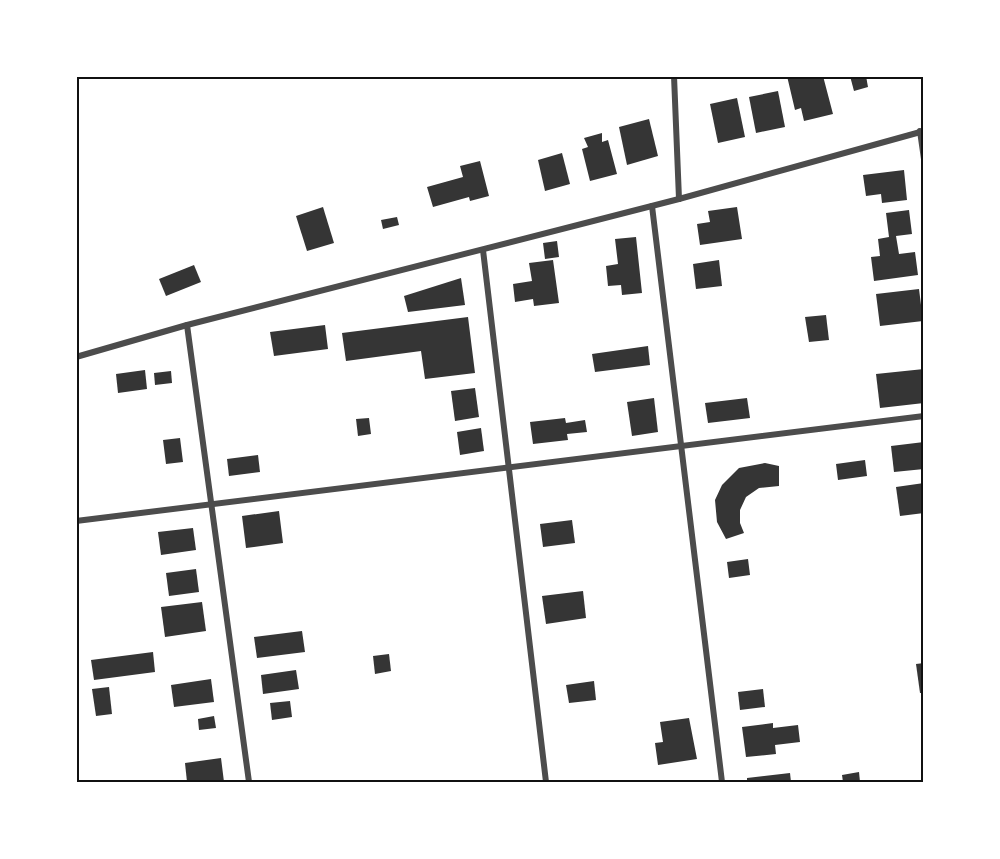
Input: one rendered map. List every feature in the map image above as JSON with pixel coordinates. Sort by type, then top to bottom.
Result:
[{"type":"street","points":[[674,76],[679,199]]},
{"type":"street","points":[[76,357],[187,325],[679,199],[922,131],[924,159]]},
{"type":"street","points":[[652,206],[722,783]]},
{"type":"street","points":[[483,250],[546,783]]},
{"type":"street","points":[[187,325],[249,783]]},
{"type":"street","points":[[76,521],[924,416]]},
{"type":"building","points":[[787,76],[823,76],[833,114],[804,121],[801,108],[795,110]]},
{"type":"building","points":[[850,76],[866,76],[868,87],[854,91]]},
{"type":"building","points":[[778,91],[785,127],[756,133],[749,97]]},
{"type":"building","points":[[737,98],[745,137],[718,143],[710,104]]},
{"type":"building","points":[[649,119],[658,156],[627,165],[619,127]]},
{"type":"building","points":[[602,133],[602,142],[608,140],[617,174],[590,181],[582,149],[588,147],[584,138]]},
{"type":"building","points":[[562,153],[570,184],[545,191],[538,160]]},
{"type":"building","points":[[480,161],[489,196],[470,201],[469,197],[433,207],[427,187],[463,177],[460,166]]},
{"type":"building","points":[[904,170],[907,200],[882,203],[881,194],[866,196],[863,175]]},
{"type":"building","points":[[323,207],[334,243],[307,251],[296,216]]},
{"type":"building","points":[[737,207],[742,239],[700,245],[697,224],[710,222],[708,211]]},
{"type":"building","points":[[909,210],[912,234],[896,236],[899,254],[915,252],[918,275],[874,281],[871,257],[880,256],[878,239],[889,237],[886,213]]},
{"type":"building","points":[[397,217],[399,225],[383,229],[381,220]]},
{"type":"building","points":[[636,237],[642,293],[622,295],[621,285],[608,286],[606,266],[618,264],[615,239]]},
{"type":"building","points":[[557,241],[559,257],[545,259],[543,243]]},
{"type":"building","points":[[553,260],[559,303],[534,306],[533,299],[515,302],[513,284],[532,281],[529,263]]},
{"type":"building","points":[[719,260],[722,286],[696,289],[693,264]]},
{"type":"building","points":[[194,265],[201,282],[166,296],[159,279]]},
{"type":"building","points":[[461,278],[465,305],[408,312],[404,296]]},
{"type":"building","points":[[919,289],[923,321],[880,326],[876,294]]},
{"type":"building","points":[[826,315],[829,340],[809,342],[805,317]]},
{"type":"building","points":[[468,317],[475,373],[425,379],[421,351],[346,361],[342,333]]},
{"type":"building","points":[[325,325],[328,349],[274,356],[270,332]]},
{"type":"building","points":[[648,346],[650,365],[595,372],[592,354]]},
{"type":"building","points":[[924,369],[924,403],[880,408],[876,374]]},
{"type":"building","points":[[145,370],[147,389],[118,393],[116,374]]},
{"type":"building","points":[[171,371],[172,383],[155,385],[154,373]]},
{"type":"building","points":[[475,388],[479,417],[455,421],[451,391]]},
{"type":"building","points":[[654,398],[658,432],[632,436],[627,402]]},
{"type":"building","points":[[747,398],[750,418],[708,423],[705,403]]},
{"type":"building","points":[[369,418],[371,434],[358,436],[356,419]]},
{"type":"building","points":[[565,418],[566,423],[585,420],[587,432],[567,434],[568,440],[533,444],[530,422]]},
{"type":"building","points":[[481,428],[484,451],[460,455],[457,432]]},
{"type":"building","points":[[180,438],[183,462],[166,464],[163,440]]},
{"type":"building","points":[[924,442],[924,469],[894,472],[891,446]]},
{"type":"building","points":[[258,455],[260,472],[229,476],[227,459]]},
{"type":"building","points":[[865,460],[867,476],[838,480],[836,464]]},
{"type":"building","points":[[765,463],[779,466],[779,486],[759,488],[746,497],[740,510],[740,523],[744,533],[726,539],[717,522],[715,500],[722,485],[739,468]]},
{"type":"building","points":[[924,483],[924,513],[900,516],[896,487]]},
{"type":"building","points":[[279,511],[283,543],[246,548],[242,516]]},
{"type":"building","points":[[572,520],[575,543],[543,547],[540,524]]},
{"type":"building","points":[[193,528],[196,550],[161,555],[158,532]]},
{"type":"building","points":[[748,559],[750,575],[729,578],[727,562]]},
{"type":"building","points":[[196,569],[199,592],[169,596],[166,573]]},
{"type":"building","points":[[583,591],[586,618],[546,624],[542,596]]},
{"type":"building","points":[[202,602],[206,631],[165,637],[161,607]]},
{"type":"building","points":[[302,631],[305,652],[257,658],[254,637]]},
{"type":"building","points":[[153,652],[155,672],[94,680],[91,660]]},
{"type":"building","points":[[389,654],[391,671],[375,674],[373,656]]},
{"type":"building","points":[[924,663],[924,693],[920,693],[916,664]]},
{"type":"building","points":[[296,670],[299,689],[263,694],[261,675]]},
{"type":"building","points":[[211,679],[214,702],[174,707],[171,685]]},
{"type":"building","points":[[594,681],[596,700],[569,703],[566,685]]},
{"type":"building","points":[[109,687],[112,714],[96,716],[92,689]]},
{"type":"building","points":[[763,689],[765,707],[740,710],[738,692]]},
{"type":"building","points":[[290,701],[292,717],[272,720],[270,703]]},
{"type":"building","points":[[214,716],[216,728],[199,730],[198,719]]},
{"type":"building","points":[[689,718],[697,759],[658,765],[655,743],[663,742],[660,722]]},
{"type":"building","points":[[773,723],[773,728],[798,725],[800,742],[775,745],[776,754],[746,757],[742,727]]},
{"type":"building","points":[[221,758],[224,782],[187,782],[185,763]]},
{"type":"building","points":[[859,772],[860,782],[843,782],[842,775]]},
{"type":"building","points":[[790,773],[791,782],[747,782],[747,778]]}]
